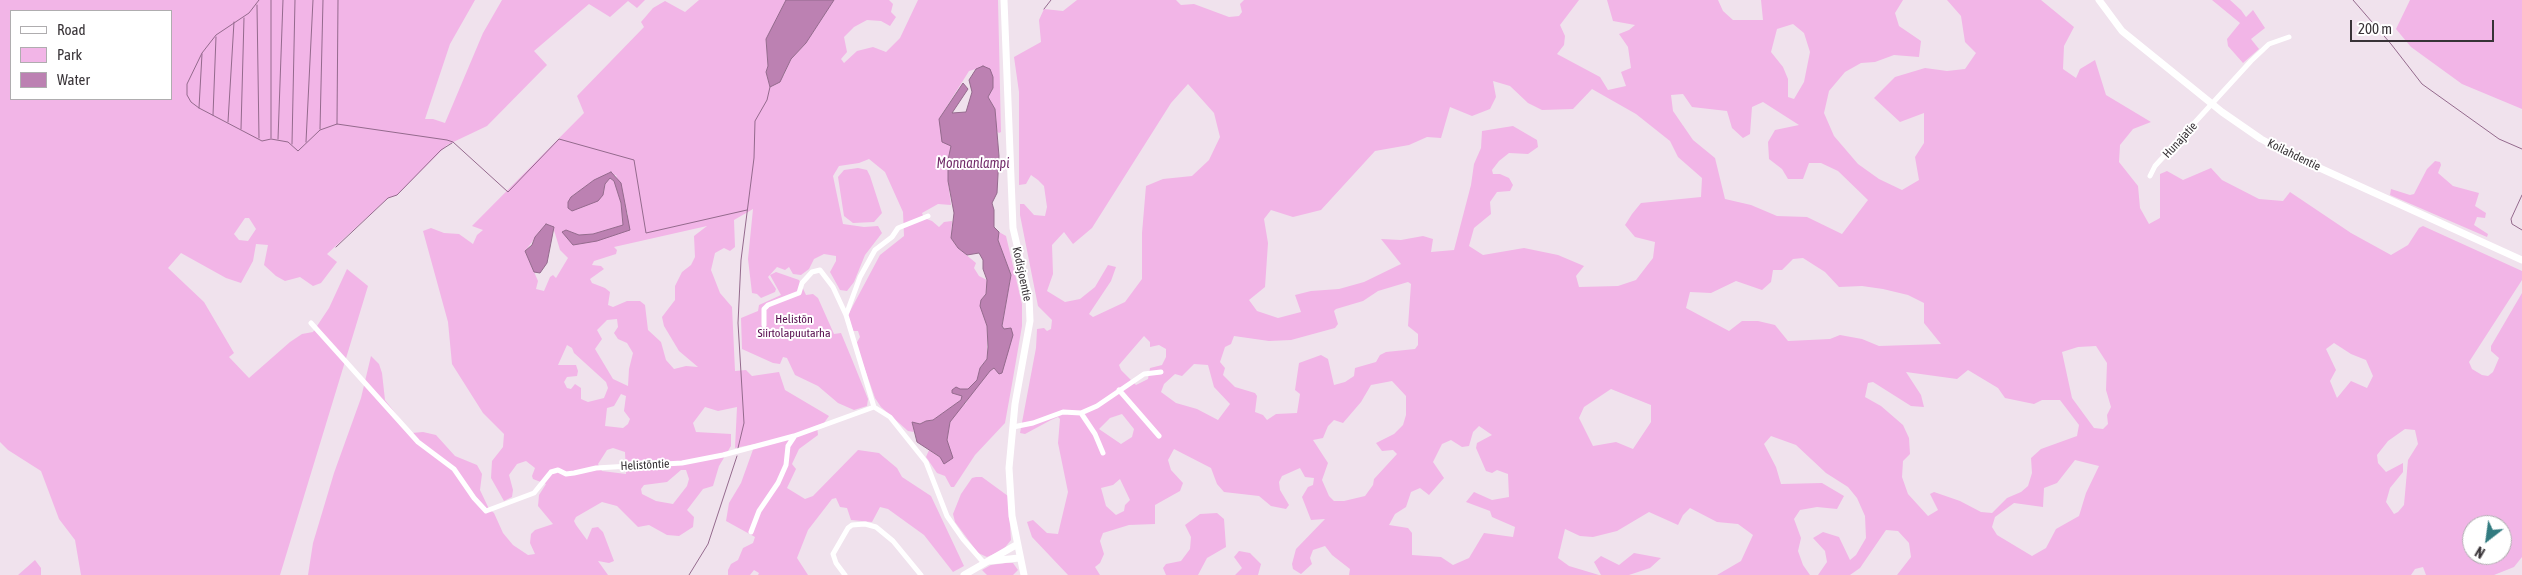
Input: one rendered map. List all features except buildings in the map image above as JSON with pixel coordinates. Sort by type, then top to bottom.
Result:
[{"type":"street","name":"Kodisjoentie","points":[[1004,0],[1013,228],[1029,297],[1030,321],[1013,427],[1009,468],[1011,508],[1016,545],[1024,575]]},
{"type":"street","name":"Koilahdentie","points":[[2099,0],[2122,31],[2261,140],[2522,260]]},
{"type":"street","name":"Hunajatie","points":[[2150,176],[2155,166],[2251,61],[2269,44],[2289,37]]},
{"type":"street","points":[[846,315],[860,277],[875,250],[892,237],[898,228],[928,216]]},
{"type":"street","points":[[764,326],[764,310],[768,305],[799,293],[802,283],[812,272],[820,270],[825,273],[841,301],[874,407],[890,417],[926,462],[947,516],[963,539],[986,562]]},
{"type":"street","name":"Helistöntie","points":[[311,323],[418,442],[454,469],[474,498],[486,511],[534,493],[551,472],[558,470],[566,474],[596,468],[682,463],[794,436],[874,407]]},
{"type":"street","points":[[1013,427],[1033,423],[1063,412],[1081,413],[1097,406],[1144,374],[1161,372]]},
{"type":"street","points":[[1120,390],[1159,436]]},
{"type":"street","points":[[1081,413],[1095,434],[1103,453]]},
{"type":"street","points":[[752,532],[759,511],[778,483],[786,465],[788,446],[794,436]]},
{"type":"street","points":[[845,575],[834,558],[836,547],[848,528],[852,525],[864,524],[876,527],[893,542],[921,575]]},
{"type":"street","points":[[964,575],[1016,545]]},
{"type":"street","points":[[986,562],[1019,558]]},
{"type":"green space","points":[[0,0],[475,0],[450,44],[425,119],[433,119],[445,123],[483,33],[502,0],[645,0],[637,8],[628,1],[610,17],[589,4],[534,51],[547,65],[487,126],[447,145],[397,195],[388,198],[327,254],[337,262],[321,283],[313,286],[300,277],[285,281],[276,276],[264,265],[268,245],[256,244],[253,261],[241,283],[226,278],[181,253],[168,268],[204,302],[234,353],[229,357],[249,378],[290,342],[302,334],[313,332],[329,308],[347,269],[368,286],[280,575],[81,575],[75,540],[59,519],[41,471],[8,450],[0,442]],"holes":[[[245,218],[249,218],[256,229],[248,241],[239,240],[234,234]]]},
{"type":"green space","points":[[699,0],[786,0],[766,39],[768,66],[766,72],[770,87],[784,75],[791,59],[806,43],[834,0],[889,0],[893,4],[891,12],[896,17],[890,26],[881,21],[867,20],[854,27],[844,37],[847,52],[841,59],[844,63],[857,51],[873,47],[886,52],[900,38],[918,0],[998,0],[1001,132],[996,131],[995,109],[988,97],[993,88],[993,77],[976,69],[969,71],[939,119],[952,146],[948,160],[951,205],[938,204],[922,213],[924,218],[932,221],[939,227],[944,222],[952,221],[951,238],[958,248],[976,263],[974,268],[979,276],[987,280],[986,294],[981,300],[987,326],[987,359],[980,368],[977,380],[968,389],[952,393],[963,396],[961,400],[933,420],[920,424],[912,422],[914,432],[908,431],[881,407],[875,398],[856,344],[860,337],[858,331],[853,331],[848,315],[880,255],[904,236],[903,212],[885,172],[869,159],[859,163],[839,166],[833,176],[843,224],[864,227],[878,226],[882,233],[865,255],[854,282],[847,291],[840,290],[830,272],[836,261],[836,256],[824,254],[814,259],[809,269],[801,275],[793,274],[789,267],[785,270],[777,267],[768,277],[776,289],[775,292],[761,298],[757,294],[752,293],[748,259],[753,209],[734,220],[735,247],[730,251],[724,248],[715,253],[711,270],[720,293],[732,307],[735,371],[746,370],[752,376],[779,372],[785,390],[829,416],[824,423],[817,426],[818,435],[799,449],[792,464],[796,469],[787,488],[805,499],[813,496],[858,450],[879,453],[897,468],[902,477],[931,496],[964,566],[953,572],[924,535],[888,509],[880,507],[872,522],[851,520],[847,508],[840,507],[836,498],[832,499],[808,530],[797,558],[808,575],[758,575],[759,573],[754,570],[750,575],[728,575],[731,564],[738,560],[743,548],[753,543],[755,537],[726,521],[729,503],[741,483],[755,444],[735,448],[737,407],[718,411],[705,407],[693,423],[696,432],[731,434],[731,446],[719,466],[713,486],[703,489],[687,510],[694,517],[693,527],[679,536],[667,535],[649,525],[638,527],[617,506],[602,502],[576,517],[574,521],[587,540],[592,528],[598,527],[603,532],[614,561],[609,563],[598,561],[608,575],[308,575],[313,543],[334,473],[361,398],[371,356],[379,364],[382,373],[385,400],[400,419],[412,433],[423,432],[436,435],[455,456],[477,465],[482,474],[480,490],[503,533],[513,545],[528,555],[535,554],[530,543],[531,534],[535,530],[553,524],[538,506],[539,495],[546,484],[533,479],[532,476],[535,468],[526,461],[517,464],[509,475],[513,490],[512,497],[504,501],[491,478],[492,461],[503,447],[504,434],[483,413],[452,364],[448,322],[423,231],[431,228],[444,233],[459,234],[473,244],[477,235],[483,230],[472,226],[584,113],[577,96],[644,27],[641,22],[653,8],[665,1],[685,12]],"holes":[[[616,175],[628,215],[619,234],[573,245],[566,230],[579,235],[593,234],[623,225],[621,203],[614,181],[610,178],[605,184],[603,195],[571,197],[594,180]],[[546,224],[553,227],[560,250],[568,258],[556,278],[553,275],[550,277],[544,291],[536,289],[538,281],[525,251]],[[707,226],[694,236],[695,257],[691,265],[682,272],[675,286],[675,300],[662,317],[664,326],[679,351],[698,367],[686,366],[674,369],[666,360],[661,342],[648,330],[645,305],[640,301],[627,301],[613,307],[608,305],[610,292],[592,283],[590,279],[604,269],[601,266],[592,265],[594,261],[616,254],[617,250],[614,247]],[[617,319],[618,327],[614,333],[618,339],[627,343],[633,353],[629,369],[628,386],[613,379],[595,349],[602,339],[597,330],[607,320]],[[567,345],[606,382],[608,388],[604,398],[588,402],[581,399],[581,388],[575,384],[571,389],[567,388],[564,382],[567,377],[577,376],[576,365],[558,365]],[[621,394],[626,396],[624,411],[630,419],[628,424],[623,428],[605,426],[607,408],[614,406]],[[613,448],[625,452],[626,474],[602,471],[598,464],[607,450]],[[681,470],[686,470],[689,479],[687,486],[673,504],[656,501],[642,494],[641,489],[644,485],[667,482]]]},
{"type":"green space","points":[[1077,0],[1176,0],[1181,5],[1194,4],[1229,17],[1239,16],[1242,12],[1240,4],[1244,0],[1579,0],[1560,25],[1565,36],[1564,45],[1557,54],[1600,77],[1608,90],[1626,86],[1621,72],[1631,68],[1628,47],[1619,34],[1635,25],[1613,21],[1607,0],[1718,0],[1723,11],[1733,20],[1763,20],[1761,0],[1903,0],[1895,13],[1899,26],[1921,41],[1919,57],[1894,55],[1875,62],[1861,63],[1845,72],[1829,91],[1824,113],[1834,136],[1858,164],[1879,179],[1902,190],[1919,180],[1915,157],[1924,143],[1924,113],[1900,122],[1874,98],[1895,77],[1925,68],[1947,71],[1965,69],[1976,53],[1965,42],[1961,16],[1947,0],[2041,0],[2074,27],[2064,46],[2063,69],[2076,78],[2080,69],[2095,60],[2106,95],[2151,122],[2133,129],[2120,145],[2119,162],[2138,186],[2140,208],[2149,224],[2160,218],[2160,174],[2167,171],[2183,180],[2211,168],[2222,180],[2259,199],[2283,201],[2290,192],[2351,233],[2391,255],[2408,245],[2419,228],[2423,226],[2522,271],[2522,280],[2469,362],[2472,369],[2482,375],[2488,376],[2493,372],[2499,358],[2491,351],[2491,346],[2522,293],[2522,557],[2514,567],[2494,575],[2426,575],[2423,567],[2415,569],[2411,575],[1897,575],[1911,557],[1909,543],[1898,531],[1886,530],[1860,568],[1850,575],[1818,575],[1827,562],[1825,551],[1813,538],[1823,532],[1839,537],[1850,560],[1856,555],[1866,538],[1865,516],[1857,498],[1848,487],[1826,473],[1796,445],[1771,436],[1764,444],[1776,467],[1781,484],[1822,483],[1844,496],[1837,509],[1817,507],[1800,510],[1794,519],[1801,538],[1798,551],[1803,565],[1810,575],[1717,575],[1741,561],[1753,535],[1738,524],[1717,522],[1690,508],[1683,515],[1678,525],[1649,512],[1617,531],[1593,537],[1580,536],[1565,529],[1558,558],[1569,566],[1599,575],[1349,575],[1350,569],[1332,555],[1325,546],[1313,550],[1310,558],[1312,564],[1301,574],[1293,569],[1292,564],[1296,549],[1325,519],[1311,520],[1302,497],[1308,487],[1313,485],[1314,478],[1305,477],[1300,468],[1282,476],[1279,482],[1280,490],[1289,505],[1286,509],[1271,506],[1259,496],[1224,492],[1217,484],[1211,468],[1174,449],[1168,460],[1171,470],[1183,483],[1180,491],[1155,505],[1155,524],[1129,525],[1103,533],[1100,541],[1104,554],[1100,563],[1095,567],[1100,575],[1068,575],[1032,537],[1027,522],[1033,520],[1047,533],[1058,534],[1068,492],[1058,443],[1060,419],[1058,417],[1051,420],[1025,434],[1020,433],[1036,348],[1037,329],[1044,328],[1047,331],[1051,329],[1052,320],[1038,306],[1020,215],[1020,204],[1024,204],[1034,215],[1045,216],[1047,207],[1044,186],[1038,180],[1031,175],[1026,184],[1019,185],[1019,92],[1014,57],[1041,42],[1039,20],[1044,9],[1063,11]],"holes":[[[1793,24],[1804,33],[1810,52],[1804,82],[1794,99],[1788,97],[1788,79],[1783,67],[1771,52],[1777,29]],[[1493,81],[1510,86],[1528,103],[1542,110],[1573,109],[1592,89],[1636,114],[1670,141],[1678,157],[1702,178],[1701,197],[1641,203],[1625,225],[1635,237],[1655,242],[1653,258],[1636,280],[1618,286],[1579,287],[1576,276],[1584,266],[1558,255],[1524,248],[1483,255],[1469,246],[1474,228],[1491,214],[1490,202],[1497,192],[1510,191],[1513,185],[1509,178],[1500,174],[1493,174],[1492,170],[1509,153],[1528,154],[1538,147],[1537,140],[1513,126],[1482,131],[1481,148],[1474,164],[1471,185],[1454,250],[1431,252],[1433,239],[1423,236],[1401,240],[1381,239],[1401,264],[1364,282],[1339,289],[1311,291],[1295,295],[1301,312],[1278,318],[1257,311],[1249,300],[1265,287],[1268,243],[1264,219],[1271,210],[1293,217],[1321,210],[1375,151],[1409,145],[1427,137],[1441,138],[1450,107],[1472,116],[1490,109],[1496,97]],[[1188,84],[1214,113],[1220,137],[1209,160],[1192,176],[1163,179],[1146,186],[1142,233],[1142,279],[1125,302],[1093,317],[1089,314],[1111,281],[1116,267],[1108,265],[1095,287],[1080,299],[1065,302],[1047,291],[1053,274],[1052,245],[1064,232],[1073,244],[1092,228],[1171,103]],[[1683,94],[1692,107],[1727,111],[1732,128],[1743,138],[1750,134],[1752,107],[1763,102],[1799,125],[1775,130],[1768,142],[1769,159],[1782,169],[1788,179],[1803,179],[1809,163],[1821,163],[1838,171],[1868,200],[1842,234],[1807,217],[1777,216],[1751,205],[1725,199],[1715,158],[1693,140],[1673,111],[1671,95]],[[1803,258],[1825,272],[1839,287],[1862,286],[1908,295],[1924,303],[1924,323],[1941,344],[1879,346],[1862,339],[1840,335],[1830,339],[1788,341],[1775,325],[1758,321],[1742,321],[1729,331],[1686,308],[1690,292],[1711,293],[1736,281],[1762,290],[1771,282],[1773,270],[1782,270],[1793,259]],[[1408,282],[1411,284],[1408,326],[1418,334],[1418,345],[1415,349],[1386,352],[1380,355],[1376,362],[1355,368],[1354,376],[1345,382],[1334,385],[1328,359],[1321,355],[1299,363],[1295,390],[1300,394],[1297,413],[1276,414],[1267,420],[1263,415],[1255,412],[1257,396],[1255,393],[1235,387],[1223,375],[1225,368],[1220,362],[1225,347],[1231,344],[1234,336],[1269,341],[1291,340],[1335,328],[1338,324],[1334,311],[1336,309],[1363,301],[1378,291]],[[1144,336],[1150,342],[1150,347],[1159,345],[1166,349],[1166,357],[1162,365],[1150,368],[1148,379],[1136,385],[1121,370],[1119,365]],[[2334,343],[2351,354],[2366,360],[2373,376],[2367,388],[2351,381],[2337,398],[2330,381],[2336,370],[2326,349]],[[2096,346],[2107,363],[2106,390],[2111,407],[2107,415],[2108,424],[2103,429],[2094,428],[2072,398],[2062,352],[2078,347]],[[1194,364],[1208,365],[1214,387],[1230,404],[1218,420],[1197,409],[1176,403],[1161,392],[1164,384],[1175,374],[1182,376]],[[1968,370],[1998,388],[2005,398],[2034,404],[2042,400],[2060,400],[2079,425],[2077,436],[2041,449],[2031,458],[2032,473],[2028,486],[2021,492],[2007,498],[1992,513],[1981,512],[1960,501],[1934,492],[1930,494],[1938,510],[1928,516],[1908,494],[1902,477],[1903,461],[1910,454],[1909,438],[1903,425],[1881,406],[1865,397],[1868,383],[1873,382],[1911,406],[1924,407],[1921,395],[1906,372],[1957,379]],[[1392,381],[1406,396],[1406,415],[1403,425],[1394,434],[1376,443],[1382,451],[1393,450],[1397,454],[1374,479],[1373,485],[1365,496],[1344,501],[1334,501],[1329,496],[1322,480],[1328,463],[1313,440],[1323,438],[1328,426],[1334,420],[1343,423],[1361,402],[1371,385]],[[1611,389],[1651,405],[1651,422],[1633,449],[1616,442],[1593,446],[1579,418],[1584,407]],[[1122,414],[1134,429],[1132,437],[1121,444],[1099,429],[1110,418]],[[1479,426],[1492,435],[1477,443],[1476,448],[1486,471],[1492,473],[1497,470],[1508,474],[1509,497],[1492,500],[1474,492],[1466,502],[1490,511],[1492,517],[1515,527],[1513,537],[1484,533],[1469,558],[1453,565],[1441,557],[1412,555],[1412,533],[1408,528],[1389,525],[1395,514],[1406,507],[1411,492],[1420,488],[1429,495],[1444,478],[1433,462],[1442,444],[1451,440],[1462,447],[1469,446],[1473,432]],[[2405,429],[2415,430],[2418,444],[2408,460],[2404,505],[2394,514],[2386,502],[2390,488],[2403,472],[2403,463],[2386,472],[2378,463],[2377,455],[2388,441]],[[2075,460],[2099,466],[2086,493],[2079,516],[2056,529],[2046,548],[2032,556],[1997,535],[1992,527],[1995,517],[2014,503],[2043,507],[2044,488],[2057,483]],[[1120,479],[1130,500],[1125,505],[1124,511],[1116,515],[1106,506],[1101,488],[1113,485]]]},
{"type":"green space","points":[[2212,0],[2230,0],[2246,17],[2253,10],[2265,28],[2251,39],[2259,49],[2243,63],[2228,46],[2227,39],[2240,23]]},
{"type":"green space","points":[[2410,0],[2522,0],[2522,109],[2462,84],[2411,47],[2396,29]]},
{"type":"green space","points":[[2435,161],[2440,162],[2441,165],[2438,173],[2453,186],[2479,193],[2475,206],[2486,213],[2485,218],[2477,217],[2474,225],[2488,234],[2487,237],[2390,195],[2391,189],[2410,195],[2414,194],[2427,169]]},
{"type":"green space","points":[[858,168],[867,170],[882,213],[874,222],[853,223],[844,216],[838,177],[844,170]]},
{"type":"green space","points":[[999,232],[1006,236],[1022,304],[1022,326],[1005,423],[975,455],[954,487],[951,487],[945,476],[937,473],[926,457],[929,450],[940,457],[947,440],[950,422],[959,408],[966,403],[971,392],[990,371],[994,368],[998,371],[1004,329],[1002,326],[1011,275],[998,240]]},
{"type":"green space","name":"Helistön Siirtolapuutarha","points":[[776,272],[799,280],[806,295],[813,294],[818,298],[834,334],[841,333],[868,399],[867,406],[854,410],[838,403],[818,386],[795,375],[787,358],[783,357],[780,364],[773,363],[742,349],[741,318],[758,311],[759,305],[781,295],[770,275]]},
{"type":"green space","points":[[982,477],[1008,496],[1011,540],[1003,550],[987,557],[978,553],[955,522],[953,514],[961,494],[972,478]]},
{"type":"green space","points":[[1217,513],[1224,519],[1226,547],[1207,558],[1198,575],[1166,575],[1163,568],[1166,564],[1181,561],[1190,549],[1191,537],[1185,525],[1200,514]]},
{"type":"green space","points":[[1239,551],[1250,553],[1261,564],[1258,575],[1235,575],[1242,568],[1234,557]]},
{"type":"green space","points":[[1634,553],[1661,558],[1650,568],[1629,575],[1601,575],[1594,562],[1601,556],[1619,565]]},
{"type":"green space","points":[[35,560],[41,568],[41,575],[18,575]]},
{"type":"green space","points":[[1013,563],[1018,570],[1013,575],[987,575],[982,570],[991,565]]},
{"type":"water","points":[[786,0],[834,0],[806,43],[791,59],[780,82],[770,87],[766,72],[768,66],[766,39]]},
{"type":"water","name":"Monnanlampi","points":[[983,66],[990,69],[993,77],[993,88],[988,97],[995,109],[999,156],[997,193],[992,203],[994,227],[999,232],[998,240],[1011,275],[1002,326],[1004,329],[1011,328],[1013,335],[1002,373],[999,374],[994,368],[990,371],[950,422],[947,440],[953,458],[944,464],[940,457],[917,442],[912,422],[920,424],[933,420],[961,400],[962,396],[952,393],[952,390],[956,387],[968,389],[977,380],[980,368],[987,359],[988,347],[987,326],[980,306],[981,300],[986,294],[987,280],[983,269],[983,260],[979,253],[967,255],[958,248],[951,238],[954,213],[948,181],[948,160],[951,146],[942,142],[939,119],[963,83],[968,89],[952,113],[966,112],[972,92],[969,80],[976,69]]},
{"type":"water","points":[[611,172],[621,183],[630,230],[597,241],[573,245],[562,232],[566,230],[579,235],[593,234],[623,225],[621,203],[614,181],[610,178],[605,184],[603,195],[598,201],[572,211],[568,208],[568,202],[571,197],[594,180]]},
{"type":"water","points":[[546,224],[554,227],[547,263],[540,273],[534,272],[525,251],[532,245],[535,237]]},
{"type":"waterway","points":[[259,0],[249,13],[216,35],[202,53],[187,84],[187,95],[191,102],[199,108],[262,141],[271,139],[288,142],[298,151],[320,130],[337,124],[447,140],[453,142],[508,192],[559,139],[634,160],[646,233],[747,210]]},
{"type":"waterway","points":[[271,0],[271,138]]},
{"type":"waterway","points":[[278,139],[283,0]]},
{"type":"waterway","points":[[292,144],[295,0]]},
{"type":"waterway","points":[[306,142],[313,0]]},
{"type":"waterway","points":[[320,129],[323,0]]},
{"type":"waterway","points":[[337,124],[338,0]]},
{"type":"waterway","points":[[1044,9],[1051,0]]},
{"type":"waterway","points":[[2353,0],[2422,84],[2499,139],[2522,149]]},
{"type":"waterway","points":[[257,5],[259,138]]},
{"type":"waterway","points":[[241,129],[244,18]]},
{"type":"waterway","points":[[228,122],[234,22]]},
{"type":"waterway","points":[[213,115],[216,37]]},
{"type":"waterway","points":[[199,108],[202,54]]},
{"type":"waterway","points":[[738,448],[744,423],[738,323],[741,260],[754,158],[755,121],[767,100],[770,87]]},
{"type":"waterway","points":[[336,247],[388,198],[397,195],[441,150],[452,143]]},
{"type":"waterway","points":[[2522,195],[2511,219],[2512,224],[2522,230]]},
{"type":"waterway","points":[[689,575],[708,544],[737,456]]}]
